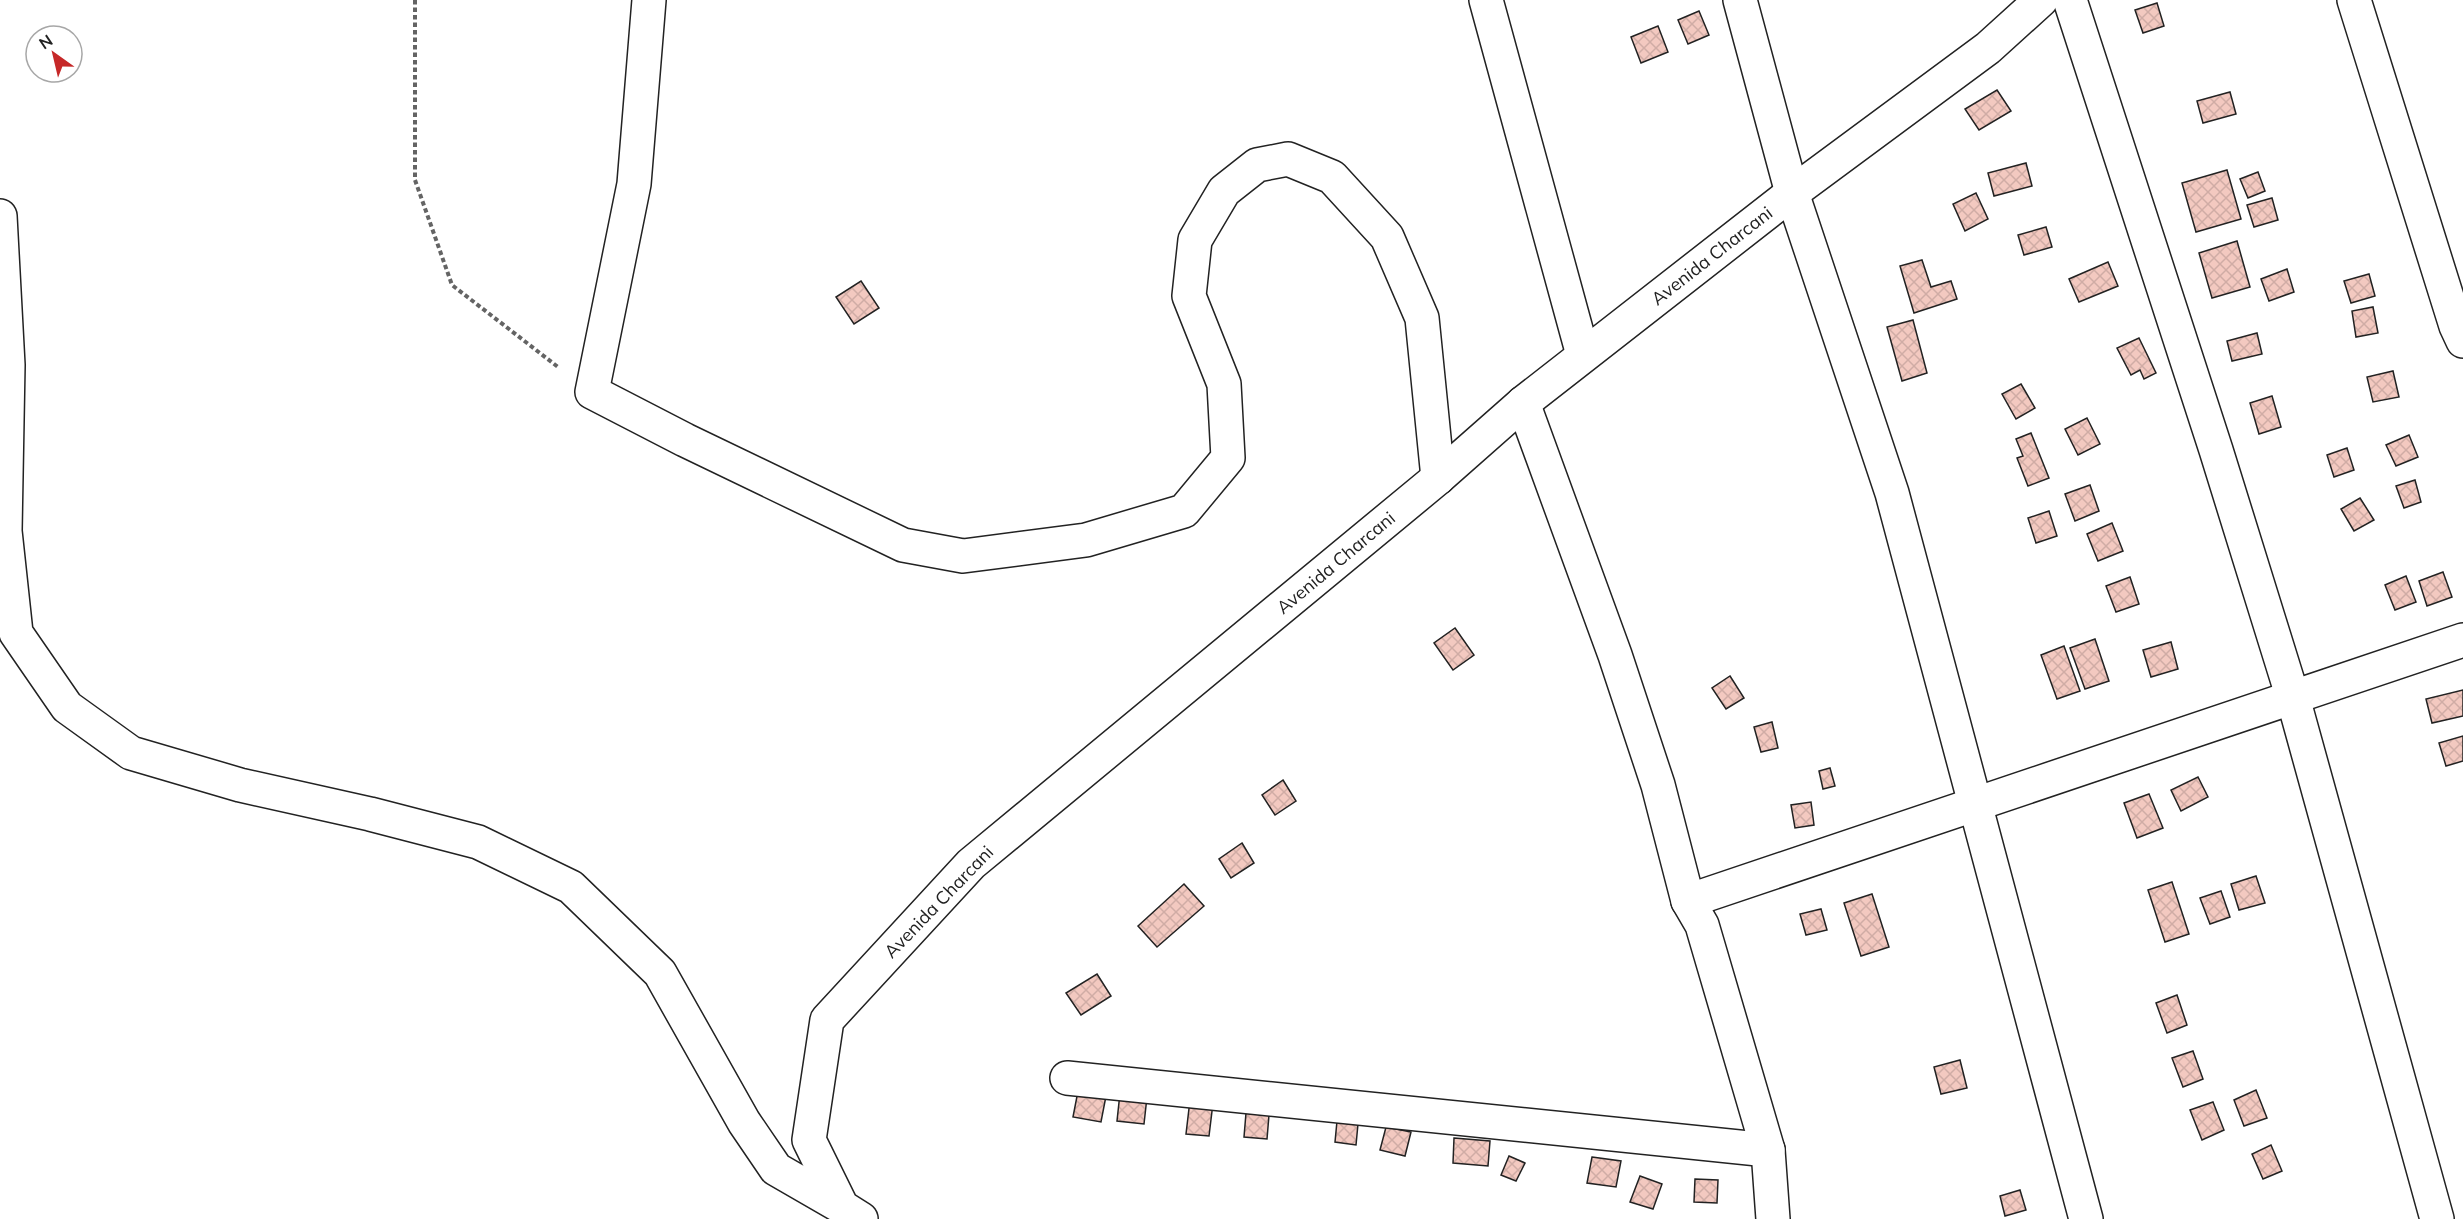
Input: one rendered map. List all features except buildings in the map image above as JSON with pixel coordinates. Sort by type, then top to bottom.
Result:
[{"type":"street","points":[[649,0],[634,184],[592,392],[684,440],[903,545],[963,556],[1086,540],[1184,511],[1228,458],[1224,384],[1189,296],[1195,240],[1224,191],[1257,165],[1288,159],[1332,177],[1387,237],[1422,318],[1438,478]]},
{"type":"street","points":[[1486,0],[1583,355]]},
{"type":"street","points":[[1740,0],[1792,193],[1892,493],[2086,1219]]},
{"type":"street","name":"Avenida Charcani","points":[[851,1213],[809,1140],[827,1020],[971,864],[1438,478],[1523,403],[1792,193],[1988,48],[2041,0]]},
{"type":"street","points":[[2070,0],[2216,450],[2293,699],[2437,1219]]},
{"type":"street","points":[[2354,0],[2463,341]]},
{"type":"street","points":[[0,216],[8,365],[5,531],[16,633],[67,707],[131,753],[240,785],[370,814],[478,842],[571,887],[660,973],[744,1122],[776,1169],[851,1213]]},
{"type":"street","points":[[1523,403],[1611,644],[1658,785],[1688,901],[1702,925],[1768,1150],[1773,1219]]},
{"type":"street","points":[[1688,901],[2463,640]]},
{"type":"street","points":[[1067,1078],[1768,1150]]},
{"type":"path","points":[[415,0],[415,180],[452,285],[592,392]]}]
